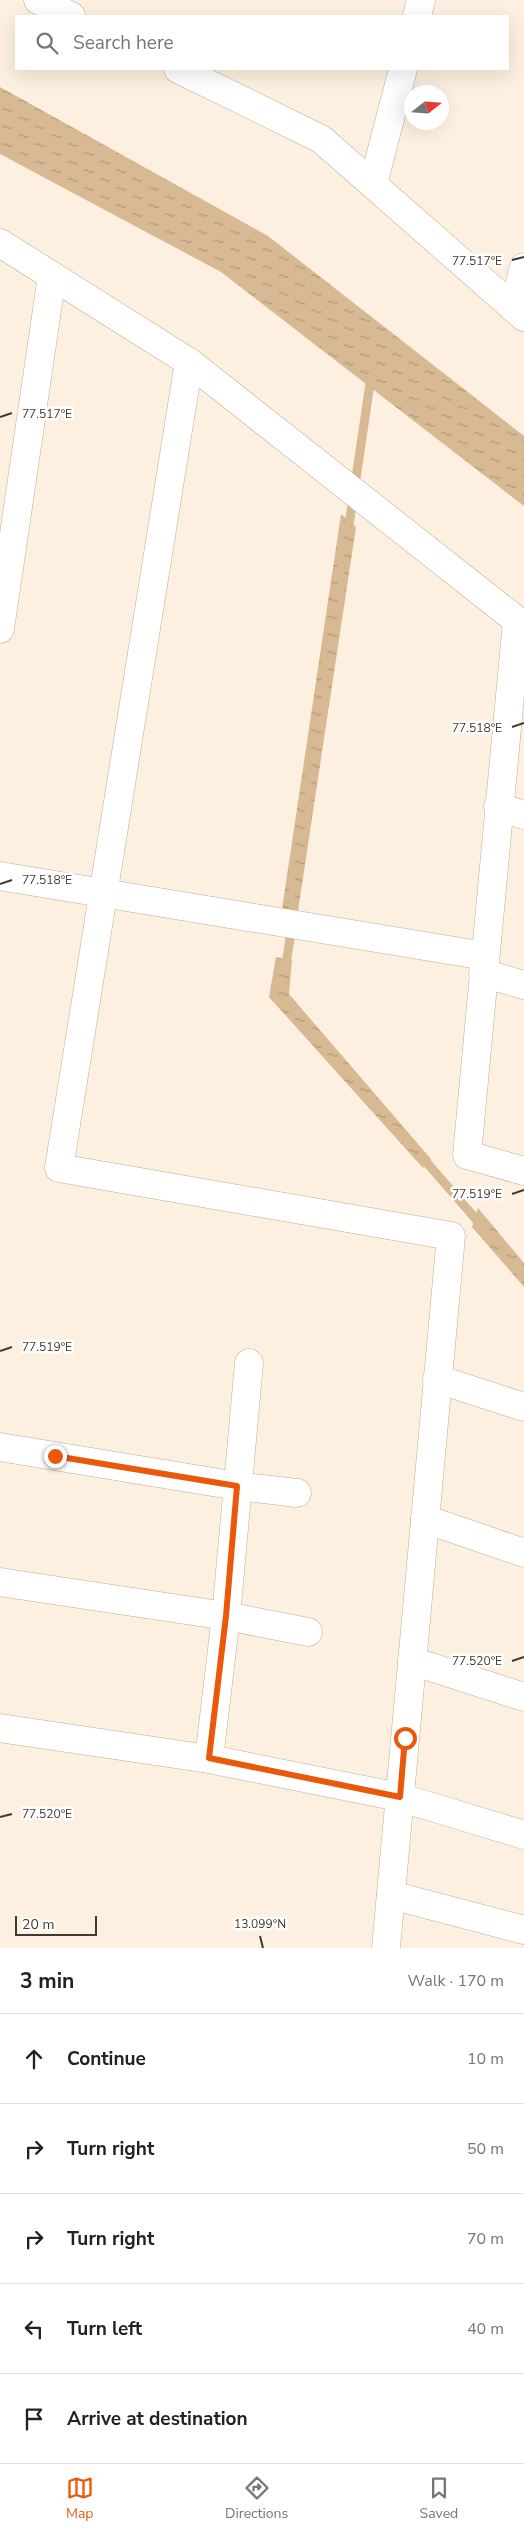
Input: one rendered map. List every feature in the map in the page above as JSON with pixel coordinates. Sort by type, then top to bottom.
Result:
[{"type":"street","points":[[38,0],[69,15]]},
{"type":"street","points":[[417,15],[421,0]]},
{"type":"street","points":[[180,70],[321,139],[519,313]]},
{"type":"street","points":[[373,184],[403,70]]},
{"type":"street","points":[[0,242],[189,362],[520,623],[498,807],[467,1155],[524,1171]]},
{"type":"street","points":[[519,313],[524,267]]},
{"type":"street","points":[[0,629],[52,276]]},
{"type":"street","points":[[189,362],[59,1168],[451,1236],[386,1948]]},
{"type":"street","points":[[498,807],[524,815]]},
{"type":"street","points":[[0,876],[104,893],[484,964],[524,985]]},
{"type":"street","points":[[209,1758],[226,1616],[249,1363]]},
{"type":"street","points":[[438,1379],[524,1407]]},
{"type":"street","points":[[0,1448],[237,1486],[297,1493]]},
{"type":"street","points":[[425,1520],[524,1553]]},
{"type":"street","points":[[0,1582],[226,1616],[308,1632]]},
{"type":"street","points":[[412,1661],[524,1697]]},
{"type":"street","points":[[0,1728],[209,1758],[400,1797],[524,1835]]},
{"type":"street","points":[[391,1895],[524,1930]]},
{"type":"water","points":[[0,87],[268,236],[524,436],[524,506],[221,272],[0,154]]},
{"type":"water","points":[[341,514],[356,527],[298,911],[282,909]]},
{"type":"water","points":[[276,957],[292,960],[289,994],[431,1159],[423,1168],[269,997]]},
{"type":"water","points":[[478,1208],[524,1263],[524,1287],[472,1227]]},
{"type":"waterway","points":[[348,532],[371,377]]},
{"type":"waterway","points":[[285,970],[292,926]]},
{"type":"waterway","points":[[421,1156],[481,1225]]},
{"type":"route","points":[[55,1456],[237,1486],[226,1616],[209,1758],[400,1797],[405,1738]]}]
